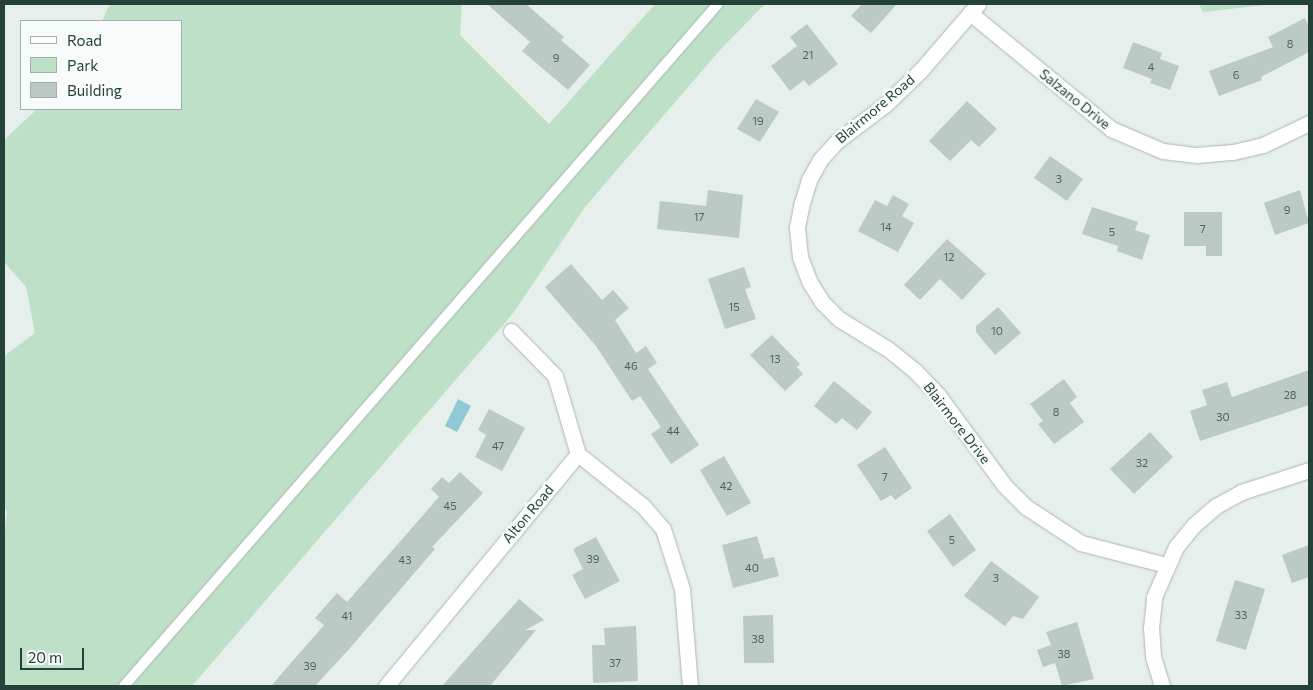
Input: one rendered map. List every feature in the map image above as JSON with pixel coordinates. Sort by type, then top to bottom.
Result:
[{"type":"street","name":"Salzano Drive","points":[[974,8],[1111,129],[1163,150],[1197,155],[1233,152],[1263,144],[1309,123]]},
{"type":"street","name":"Blairmore Road","points":[[797,228],[809,180],[820,160],[837,141],[886,104],[921,70],[974,8]]},
{"type":"street","name":"Blairmore Drive","points":[[797,228],[800,257],[809,281],[822,302],[838,319],[888,349],[916,372],[938,395],[1004,485],[1026,507],[1081,542],[1166,566]]},
{"type":"street","points":[[511,331],[555,376],[578,454],[644,506],[663,530],[682,589],[690,686]]},
{"type":"street","name":"Alton Road","points":[[386,686],[578,454]]},
{"type":"street","points":[[1162,686],[1153,656],[1151,628],[1154,597],[1166,566],[1194,525],[1216,506],[1241,492],[1309,470]]},
{"type":"lane","points":[[124,686],[718,4]]},
{"type":"green space","points":[[110,4],[462,4],[460,35],[549,124],[655,4],[765,4],[720,50],[585,207],[514,312],[192,686],[4,686],[4,540],[7,511],[4,509],[4,356],[35,333],[26,287],[4,262],[4,140],[36,110],[182,110],[182,20],[102,20]]},
{"type":"green space","points":[[1199,4],[1274,4],[1203,12]]},
{"type":"water","points":[[458,399],[471,406],[457,432],[445,426]]},
{"type":"building","points":[[487,4],[526,4],[564,37],[561,40],[590,65],[568,90],[522,51],[530,42]]},
{"type":"building","points":[[862,4],[897,4],[871,33],[851,16]]},
{"type":"building","points":[[1305,18],[1309,27],[1309,52],[1261,77],[1262,80],[1219,96],[1209,71],[1273,47],[1268,37]]},
{"type":"building","points":[[807,24],[838,64],[809,86],[804,80],[790,91],[771,66],[797,46],[790,37]]},
{"type":"building","points":[[1133,42],[1162,53],[1160,59],[1179,66],[1170,90],[1150,83],[1152,79],[1123,68]]},
{"type":"building","points":[[756,99],[779,112],[760,142],[737,129]]},
{"type":"building","points":[[967,101],[997,129],[979,147],[971,140],[950,161],[929,141]]},
{"type":"building","points":[[1050,156],[1083,179],[1067,201],[1034,178]]},
{"type":"building","points":[[708,190],[743,195],[739,238],[657,229],[660,201],[706,206]]},
{"type":"building","points":[[1300,190],[1309,223],[1275,235],[1264,203]]},
{"type":"building","points":[[893,195],[909,204],[902,216],[914,223],[898,252],[858,231],[875,200],[887,206]]},
{"type":"building","points":[[1092,207],[1138,222],[1135,230],[1150,235],[1142,260],[1117,251],[1118,246],[1082,234]]},
{"type":"building","points":[[1184,212],[1222,212],[1222,256],[1206,256],[1206,246],[1184,246]]},
{"type":"building","points":[[947,239],[986,274],[962,300],[940,279],[920,300],[904,285]]},
{"type":"building","points":[[571,264],[602,300],[613,290],[629,308],[615,320],[636,353],[646,346],[657,363],[648,369],[699,445],[671,464],[651,434],[661,427],[640,396],[632,401],[596,346],[545,287]]},
{"type":"building","points":[[744,267],[751,287],[745,289],[756,319],[725,329],[708,279]]},
{"type":"building","points":[[998,307],[1021,333],[995,355],[976,332],[976,326]]},
{"type":"building","points":[[772,335],[800,364],[797,367],[803,374],[785,391],[750,355]]},
{"type":"building","points":[[1309,370],[1309,405],[1200,441],[1190,411],[1207,405],[1202,390],[1227,382],[1232,397]]},
{"type":"building","points":[[1064,379],[1077,397],[1070,403],[1084,422],[1054,444],[1038,424],[1043,421],[1030,404]]},
{"type":"building","points":[[834,381],[872,412],[857,430],[842,418],[836,424],[814,406]]},
{"type":"building","points":[[489,409],[525,428],[502,471],[475,457],[486,435],[478,430]]},
{"type":"building","points":[[1150,432],[1173,457],[1134,494],[1110,469]]},
{"type":"building","points":[[885,447],[912,488],[895,500],[891,495],[881,501],[857,465]]},
{"type":"building","points":[[724,456],[751,503],[727,516],[700,470]]},
{"type":"building","points":[[460,472],[483,493],[432,547],[435,549],[350,648],[315,686],[271,686],[324,625],[315,618],[337,593],[347,602],[439,497],[431,489],[442,477],[449,483]]},
{"type":"building","points":[[950,514],[976,550],[953,567],[927,531]]},
{"type":"building","points":[[757,536],[764,559],[774,557],[779,576],[733,588],[722,545]]},
{"type":"building","points":[[596,537],[620,581],[585,599],[572,575],[583,569],[573,549]]},
{"type":"building","points":[[1309,545],[1309,577],[1292,583],[1282,555]]},
{"type":"building","points":[[991,561],[1039,597],[1023,619],[1013,616],[1005,626],[964,596]]},
{"type":"building","points":[[1235,580],[1265,589],[1246,650],[1216,641]]},
{"type":"building","points":[[519,599],[544,620],[525,630],[536,630],[490,686],[442,686]]},
{"type":"building","points":[[773,615],[774,663],[744,663],[743,616]]},
{"type":"building","points":[[1077,622],[1094,679],[1062,686],[1055,663],[1043,667],[1037,650],[1051,645],[1046,632]]},
{"type":"building","points":[[636,626],[638,681],[593,683],[592,645],[605,645],[604,628]]}]
